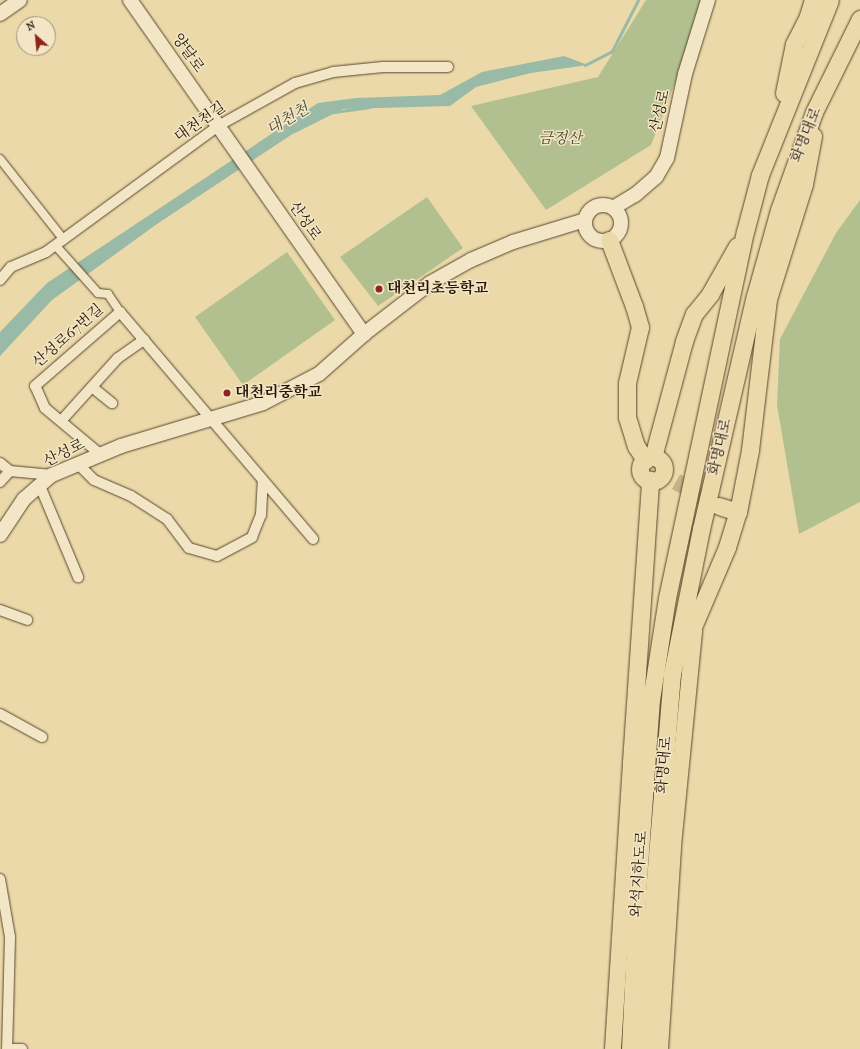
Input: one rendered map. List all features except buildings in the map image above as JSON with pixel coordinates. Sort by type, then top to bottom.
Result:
[{"type":"highway","points":[[779,124],[780,111],[794,44],[808,16],[813,0]]},
{"type":"highway","name":"화명대로","points":[[651,700],[667,598],[745,232],[760,175],[779,124],[830,0]]},
{"type":"highway","name":"화명대로","points":[[654,892],[672,674],[701,529],[755,296],[787,185],[814,112],[860,19]]},
{"type":"highway","points":[[828,82],[848,62],[860,45]]},
{"type":"highway","points":[[672,674],[727,547],[738,512],[750,450],[768,299],[804,184],[812,144],[814,112]]},
{"type":"highway","points":[[631,762],[663,479],[644,477],[641,470],[649,459],[694,314],[710,294],[745,232]]},
{"type":"highway","points":[[609,240],[634,306],[640,328],[627,383],[627,417],[633,435],[649,459]]},
{"type":"highway","points":[[633,435],[638,438],[652,436],[661,423]]},
{"type":"highway","points":[[719,506],[738,512]]},
{"type":"highway","points":[[631,762],[651,700]]},
{"type":"highway","name":"와석지하도로","points":[[630,1049],[638,880],[651,700]]},
{"type":"highway","name":"와석지하도로","points":[[645,1049],[654,892]]},
{"type":"main road","points":[[0,14],[20,0]]},
{"type":"main road","name":"양달로","points":[[130,0],[221,131]]},
{"type":"main road","name":"산성로","points":[[613,208],[635,195],[656,177],[667,158],[685,74],[708,0]]},
{"type":"main road","name":"산성로","points":[[221,131],[364,334]]},
{"type":"main road","points":[[597,206],[613,208],[620,216],[620,227],[614,237],[603,241],[592,236],[588,232],[585,220],[597,206]]},
{"type":"main road","name":"산성로","points":[[0,535],[24,499],[52,475],[100,454],[263,403],[319,374],[364,334],[430,283],[471,260],[513,242],[585,220]]},
{"type":"main road","name":"화명대로","points":[[660,1049],[673,846],[694,626]]},
{"type":"main road","points":[[613,1049],[631,762]]},
{"type":"street","name":"대천천길","points":[[0,280],[11,267],[60,246],[221,131],[294,83],[333,72],[383,67],[448,67]]},
{"type":"street","points":[[0,160],[60,246],[92,286],[98,293],[108,294],[120,312],[313,539]]},
{"type":"street","name":"산성로67번길","points":[[100,454],[45,408],[35,386],[120,312]]},
{"type":"street","points":[[61,421],[118,358],[144,340]]},
{"type":"street","points":[[92,387],[112,403]]},
{"type":"street","points":[[0,463],[10,471],[52,475]]},
{"type":"street","points":[[77,463],[94,480],[131,496],[167,519],[188,548],[217,556],[252,537],[260,515],[263,480]]},
{"type":"street","points":[[0,482],[10,471]]},
{"type":"street","points":[[40,486],[78,577]]},
{"type":"street","points":[[0,610],[27,620]]},
{"type":"street","points":[[0,714],[42,737]]},
{"type":"street","points":[[0,879],[10,937],[7,1049],[22,1049]]},
{"type":"green space","name":"금정산","points":[[646,0],[707,0],[651,145],[546,210],[471,106],[598,77]]},
{"type":"green space","points":[[427,197],[463,248],[378,306],[340,257]]},
{"type":"green space","points":[[860,200],[860,502],[799,534],[777,405],[780,339],[836,233]]},
{"type":"green space","points":[[287,252],[335,320],[243,385],[195,317]]},
{"type":"shaded area","name":"대천천","points":[[564,56],[588,65],[531,73],[476,87],[450,106],[343,109],[291,135],[157,224],[52,300],[0,356],[0,332],[47,283],[318,103],[356,98],[440,95],[482,72]]},
{"type":"waterway","name":"대천천","points":[[585,65],[612,51],[638,0]]},
{"type":"waterway","name":"대천천","points":[[334,112],[370,107]]},
{"type":"tunnel","points":[[676,481],[719,506]]},
{"type":"place","name":"대천리초등학교","points":[[379,289]]},
{"type":"place","name":"대천리중학교","points":[[227,393]]}]
